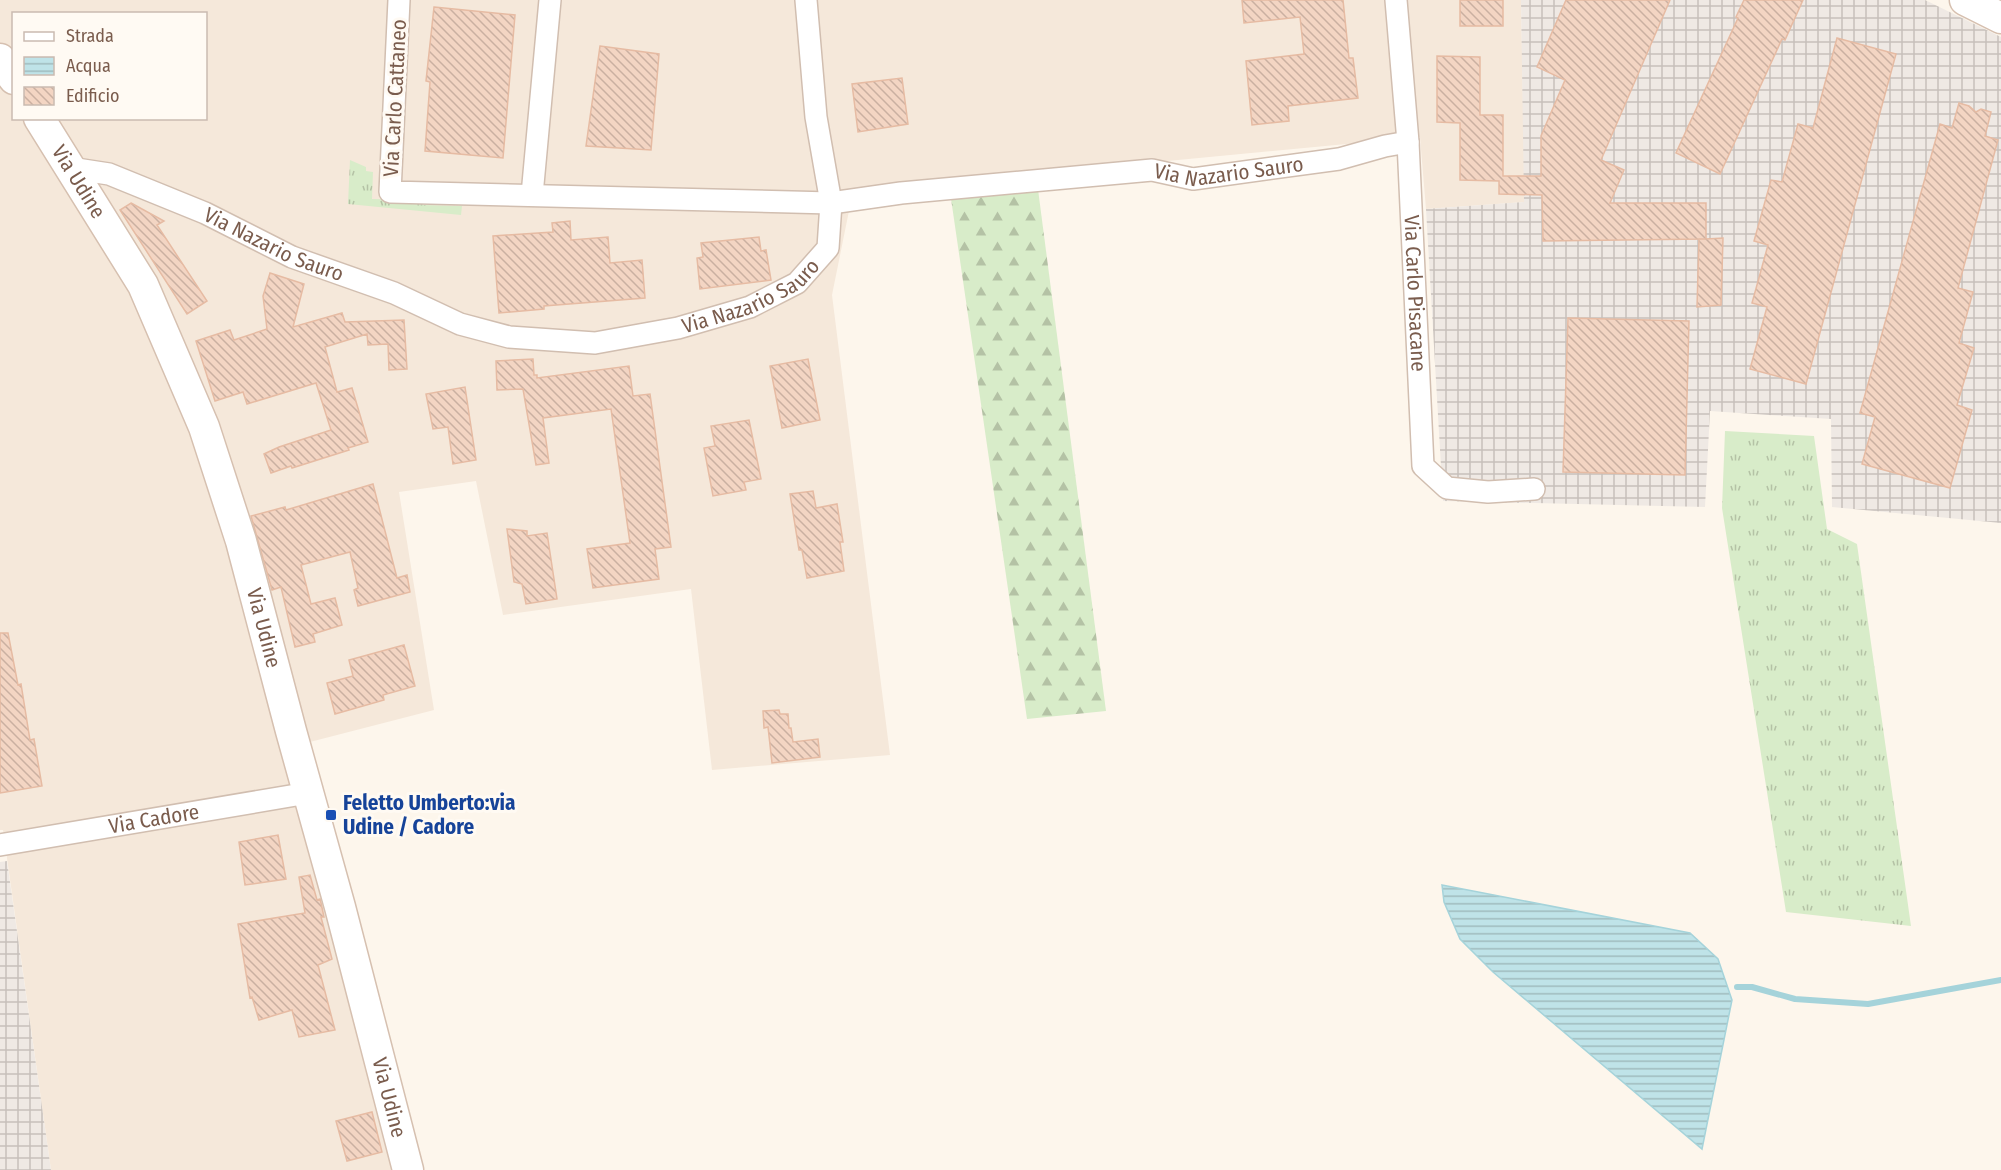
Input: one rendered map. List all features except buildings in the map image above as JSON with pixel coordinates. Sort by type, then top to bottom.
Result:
[{"type":"street","name":"Via Carlo Cattaneo","points":[[399,0],[390,192],[532,195]]},
{"type":"street","points":[[550,0],[532,195],[831,203],[816,117],[806,0]]},
{"type":"street","name":"Via Carlo Pisacane","points":[[1396,0],[1408,142],[1423,466],[1447,488],[1488,492],[1534,489]]},
{"type":"street","points":[[1965,0],[2001,18]]},
{"type":"street","points":[[0,59],[12,76]]},
{"type":"street","name":"Via Udine","points":[[40,120],[143,285],[204,427],[241,541],[408,1170]]},
{"type":"street","name":"Via Nazario Sauro","points":[[70,168],[109,174],[194,208],[292,257],[394,293],[460,324],[509,337],[595,343],[689,325],[750,307],[797,284],[828,248],[831,203],[901,193],[1152,170],[1194,179],[1339,159],[1408,142]]},
{"type":"street","name":"Via Cadore","points":[[0,844],[308,794]]},
{"type":"shaded area","points":[[0,0],[1521,0],[1525,202],[1426,209],[1420,137],[853,191],[832,295],[890,755],[712,770],[691,589],[503,615],[476,481],[399,492],[434,710],[306,743],[423,1170],[51,1170],[3,830],[0,830]]},
{"type":"shaded area","points":[[1521,0],[1925,0],[2001,37],[2001,523],[1832,507],[1831,419],[1710,411],[1705,507],[1443,501],[1426,209],[1524,202]]},
{"type":"shaded area","points":[[7,861],[51,1170],[0,1170],[0,862]]},
{"type":"green space","points":[[350,160],[366,167],[366,171],[373,172],[372,199],[422,200],[423,205],[462,206],[461,215],[348,204]]},
{"type":"green space","points":[[1036,174],[1106,711],[1027,719],[949,185]]},
{"type":"green space","points":[[1725,431],[1814,436],[1827,529],[1857,544],[1911,926],[1786,912],[1722,508]]},
{"type":"water","points":[[1442,885],[1690,933],[1718,959],[1732,1000],[1702,1149],[1493,972],[1460,939],[1444,902]]},
{"type":"waterway","points":[[1737,987],[1752,987],[1795,999],[1868,1004],[2001,980]]},
{"type":"place","name":"Feletto Umberto:via Udine / Cadore","points":[[331,815]]}]
